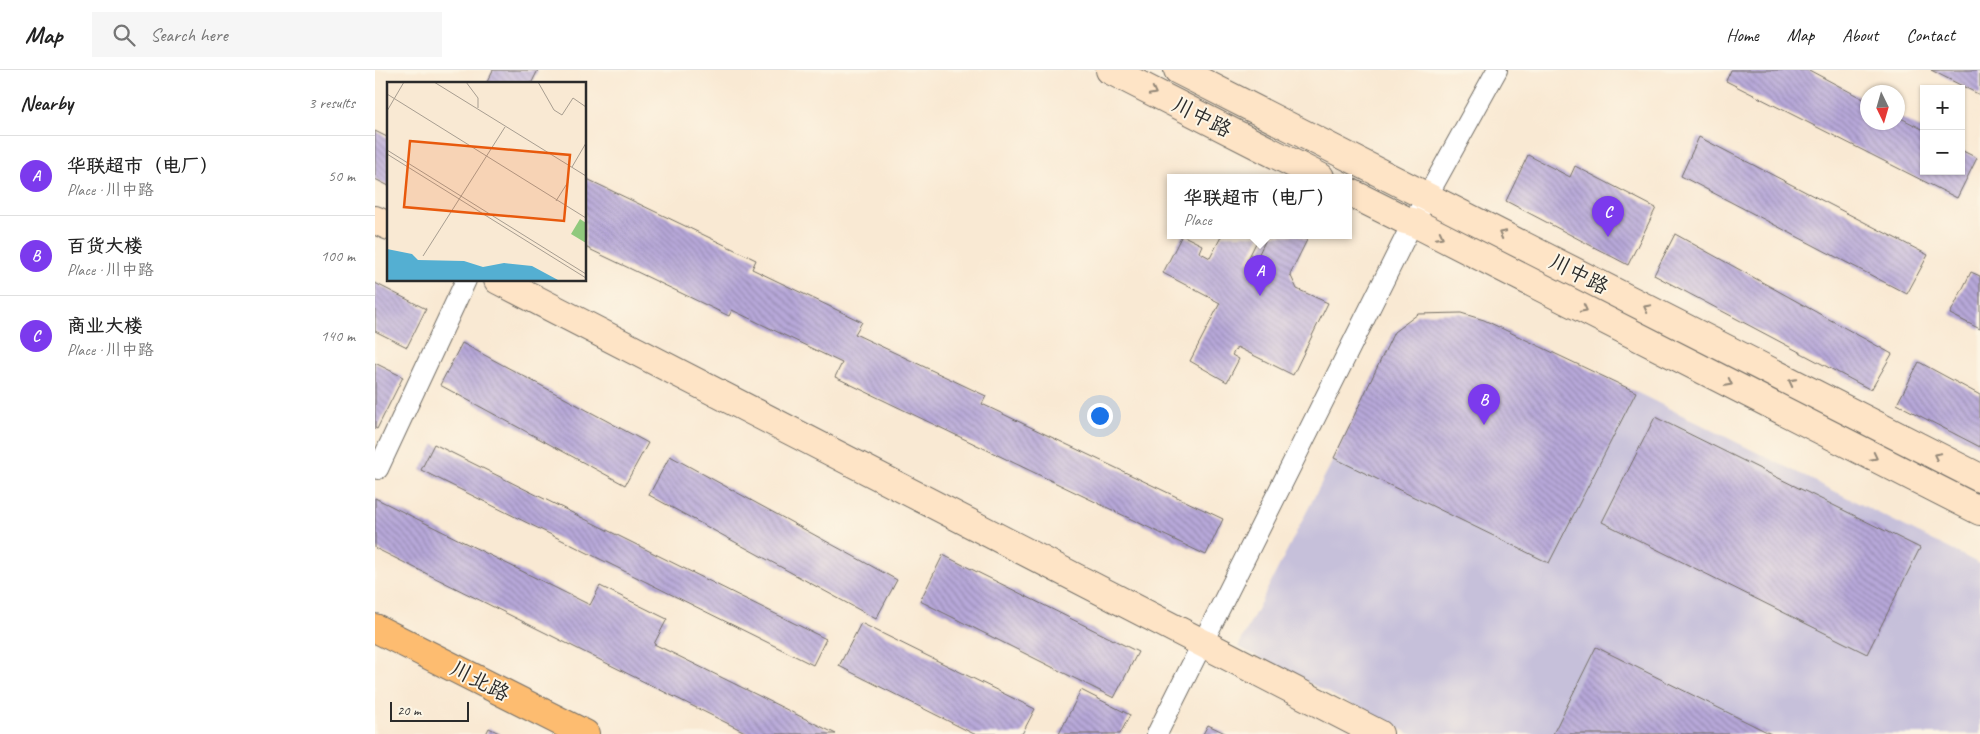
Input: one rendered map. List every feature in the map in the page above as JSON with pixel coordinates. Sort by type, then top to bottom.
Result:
[{"type":"main road","name":"川北路","points":[[375,628],[585,734]]},
{"type":"street","name":"川中路","points":[[1110,70],[1315,174]]},
{"type":"street","name":"川中路","points":[[1178,70],[1980,478]]},
{"type":"street","points":[[1157,734],[1413,222],[1497,70]]},
{"type":"street","name":"川中路","points":[[1352,194],[1405,220],[1413,222],[1980,511]]},
{"type":"street","points":[[375,220],[387,225]]},
{"type":"street","points":[[378,469],[466,281]]},
{"type":"street","points":[[500,281],[1379,734]]},
{"type":"shaded area","points":[[1636,392],[1980,564],[1980,734],[1410,734],[1238,647],[1334,458]]},
{"type":"building","points":[[493,70],[538,70],[532,82],[487,82]]},
{"type":"building","points":[[1731,70],[1809,70],[1860,97],[1860,130],[1905,130],[1905,120],[1920,128],[1920,175],[1965,175],[1965,152],[1977,158],[1957,198],[1726,81]]},
{"type":"building","points":[[1931,70],[1980,70],[1980,95],[1965,87],[1965,85],[1960,85]]},
{"type":"building","points":[[375,131],[387,137],[387,185],[375,179]]},
{"type":"building","points":[[1699,137],[1928,255],[1907,294],[1681,176]]},
{"type":"building","points":[[1528,155],[1570,177],[1575,166],[1656,208],[1628,265],[1506,201]]},
{"type":"building","points":[[586,178],[756,260],[752,269],[862,322],[855,334],[986,396],[982,404],[1223,519],[1206,555],[835,377],[842,363],[732,310],[729,316],[586,247]]},
{"type":"building","points":[[1675,234],[1892,354],[1871,390],[1654,275]]},
{"type":"building","points":[[1180,239],[1190,239],[1202,245],[1199,252],[1210,258],[1220,239],[1258,239],[1247,261],[1254,264],[1266,239],[1305,239],[1307,240],[1290,274],[1297,289],[1328,303],[1293,375],[1237,347],[1232,355],[1239,359],[1227,382],[1190,361],[1220,303],[1163,273]]},
{"type":"building","points":[[1971,272],[1980,276],[1980,329],[1950,314]]},
{"type":"building","points":[[375,283],[426,309],[407,347],[375,331]]},
{"type":"building","points":[[1461,313],[1484,320],[1636,392],[1549,563],[1334,458],[1394,332],[1418,314]]},
{"type":"building","points":[[462,343],[648,443],[625,485],[440,385]]},
{"type":"building","points":[[1919,362],[1980,395],[1980,447],[1897,404]]},
{"type":"building","points":[[375,363],[403,377],[377,429],[375,428]]},
{"type":"building","points":[[1655,417],[1920,548],[1867,654],[1602,522]]},
{"type":"building","points":[[434,444],[826,639],[813,665],[421,470]]},
{"type":"building","points":[[670,456],[897,580],[876,619],[649,495]]},
{"type":"building","points":[[375,498],[590,605],[600,586],[667,619],[654,644],[836,734],[749,734],[375,548]]},
{"type":"building","points":[[943,555],[1138,652],[1114,698],[920,601]]},
{"type":"building","points":[[861,623],[1035,709],[1022,734],[974,734],[839,666]]},
{"type":"building","points":[[1596,647],[1771,734],[1553,734]]},
{"type":"building","points":[[1081,690],[1130,715],[1120,734],[1059,734]]},
{"type":"building","points":[[1208,725],[1227,734],[1203,734]]},
{"type":"building","points":[[489,728],[501,734],[486,734]]},
{"type":"place","name":"商业大楼","points":[[1608,237]]},
{"type":"place","name":"华联超市（电厂）","points":[[1260,296]]},
{"type":"place","name":"百货大楼","points":[[1484,425]]}]
